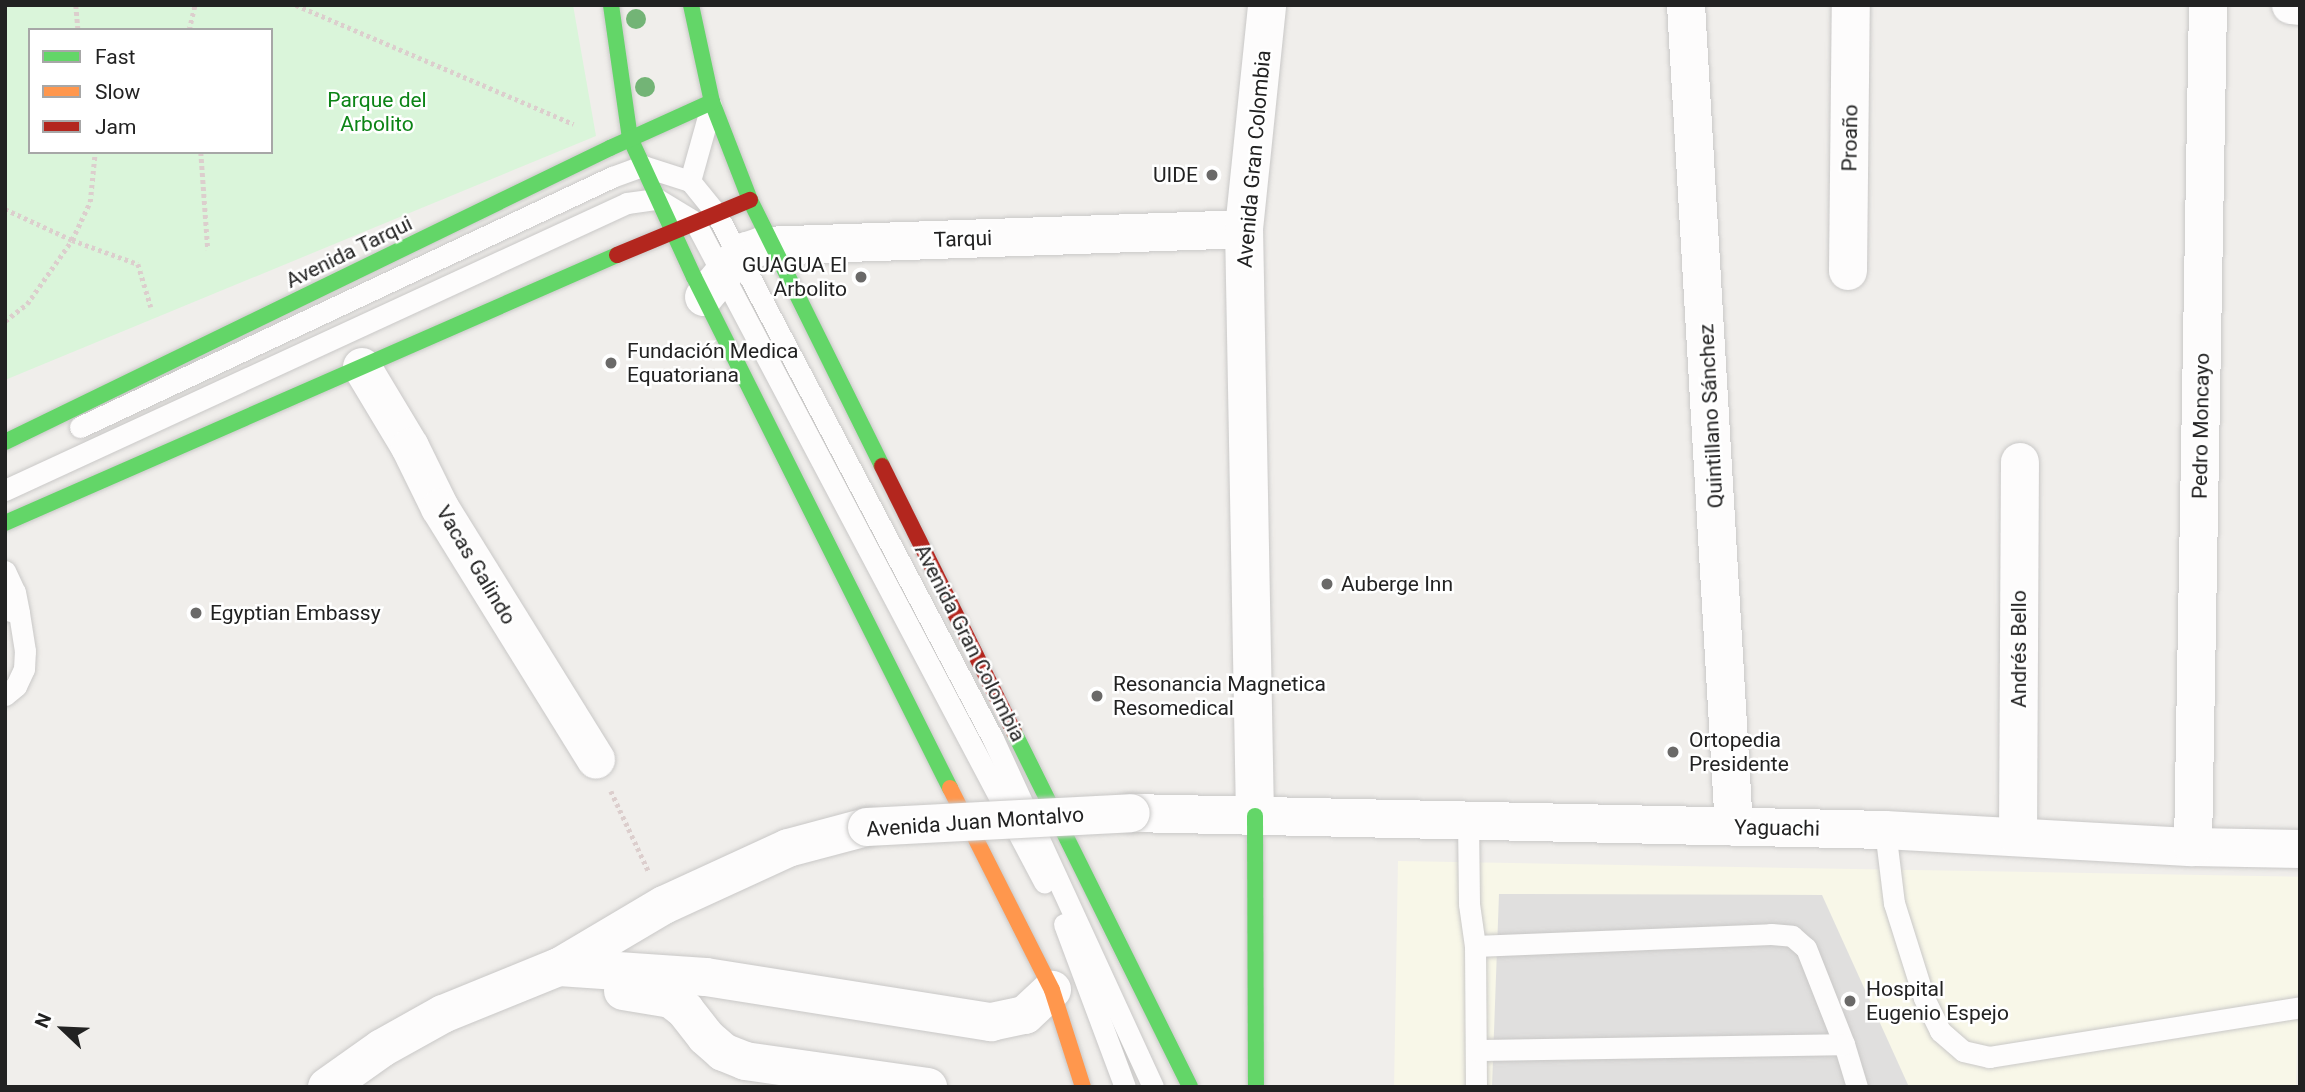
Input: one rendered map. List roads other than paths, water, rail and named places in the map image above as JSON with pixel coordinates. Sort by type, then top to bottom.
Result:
[{"type":"main road","name":"Avenida Gran Colombia","points":[[611,5],[630,138],[671,231],[734,268],[1174,1085]]},
{"type":"main road","name":"Avenida Gran Colombia","points":[[691,5],[712,102],[750,200],[734,268],[1052,990],[1083,1087]]},
{"type":"main road","name":"Avenida Tarqui","points":[[5,442],[630,138],[712,102]]},
{"type":"main road","points":[[5,523],[671,231],[750,200]]},
{"type":"main road","points":[[1255,816],[1256,1087]]},
{"type":"street","name":"Avenida Gran Colombia","points":[[1255,816],[1244,229],[1267,5]]},
{"type":"street","name":"Quintillano Sánchez","points":[[1686,5],[1734,827]]},
{"type":"street","name":"Proaño","points":[[1848,271],[1851,5]]},
{"type":"street","name":"Pedro Moncayo","points":[[2193,847],[2208,5]]},
{"type":"street","points":[[2291,5],[2300,6]]},
{"type":"street","name":"Tarqui","points":[[734,268],[1244,229]]},
{"type":"street","name":"Vacas Galindo","points":[[362,367],[410,447],[440,508],[596,760]]},
{"type":"street","name":"Andrés Bello","points":[[2018,837],[2020,462]]},
{"type":"street","name":"Avenida Juan Montalvo","points":[[327,1087],[382,1048],[443,1014],[559,967],[664,905],[788,848],[867,827],[1130,813],[1255,816]]},
{"type":"street","name":"Yaguachi","points":[[1255,816],[1885,830],[2193,847],[2300,849]]},
{"type":"street","points":[[559,967],[619,990],[671,999],[685,1010],[715,1045],[745,1061],[786,1077],[928,1087]]},
{"type":"street","name":"Avenida Juan Montalvo","points":[[559,967],[717,978],[990,1022],[1025,1015],[1052,990]]},
{"type":"lane","points":[[690,181],[712,102]]},
{"type":"lane","points":[[5,462],[612,177],[643,166],[690,181],[716,214],[734,268],[1057,907],[1125,1087]]},
{"type":"lane","points":[[5,489],[627,203],[657,199],[695,222],[734,268],[993,739],[1174,1085]]},
{"type":"lane","points":[[5,571],[15,592],[12,611],[25,651],[24,669],[16,686],[5,695]]},
{"type":"lane","points":[[1468,820],[1469,904],[1475,946],[1476,1087]]},
{"type":"lane","points":[[1885,830],[1894,903],[1924,998],[1940,1031],[1963,1051],[1989,1057],[2300,1007]]},
{"type":"lane","points":[[1475,946],[1771,934],[1792,936],[1806,948],[1844,1044],[1857,1087]]},
{"type":"lane","points":[[1476,1050],[1844,1044]]},
{"type":"place","name":"UIDE","points":[[1212,175]]},
{"type":"place","name":"GUAGUA El Arbolito","points":[[861,277]]},
{"type":"place","name":"Fundación Medica Equatoriana","points":[[611,363]]},
{"type":"place","name":"Auberge Inn","points":[[1327,584]]},
{"type":"place","name":"Egyptian Embassy","points":[[196,613]]},
{"type":"place","name":"Resonancia Magnetica Resomedical","points":[[1097,696]]},
{"type":"place","name":"Ortopedia Presidente","points":[[1673,752]]},
{"type":"place","name":"Hospital Eugenio Espejo","points":[[1850,1001]]},
{"type":"park label","name":"Parque del Arbolito","points":[[377,112]]}]
